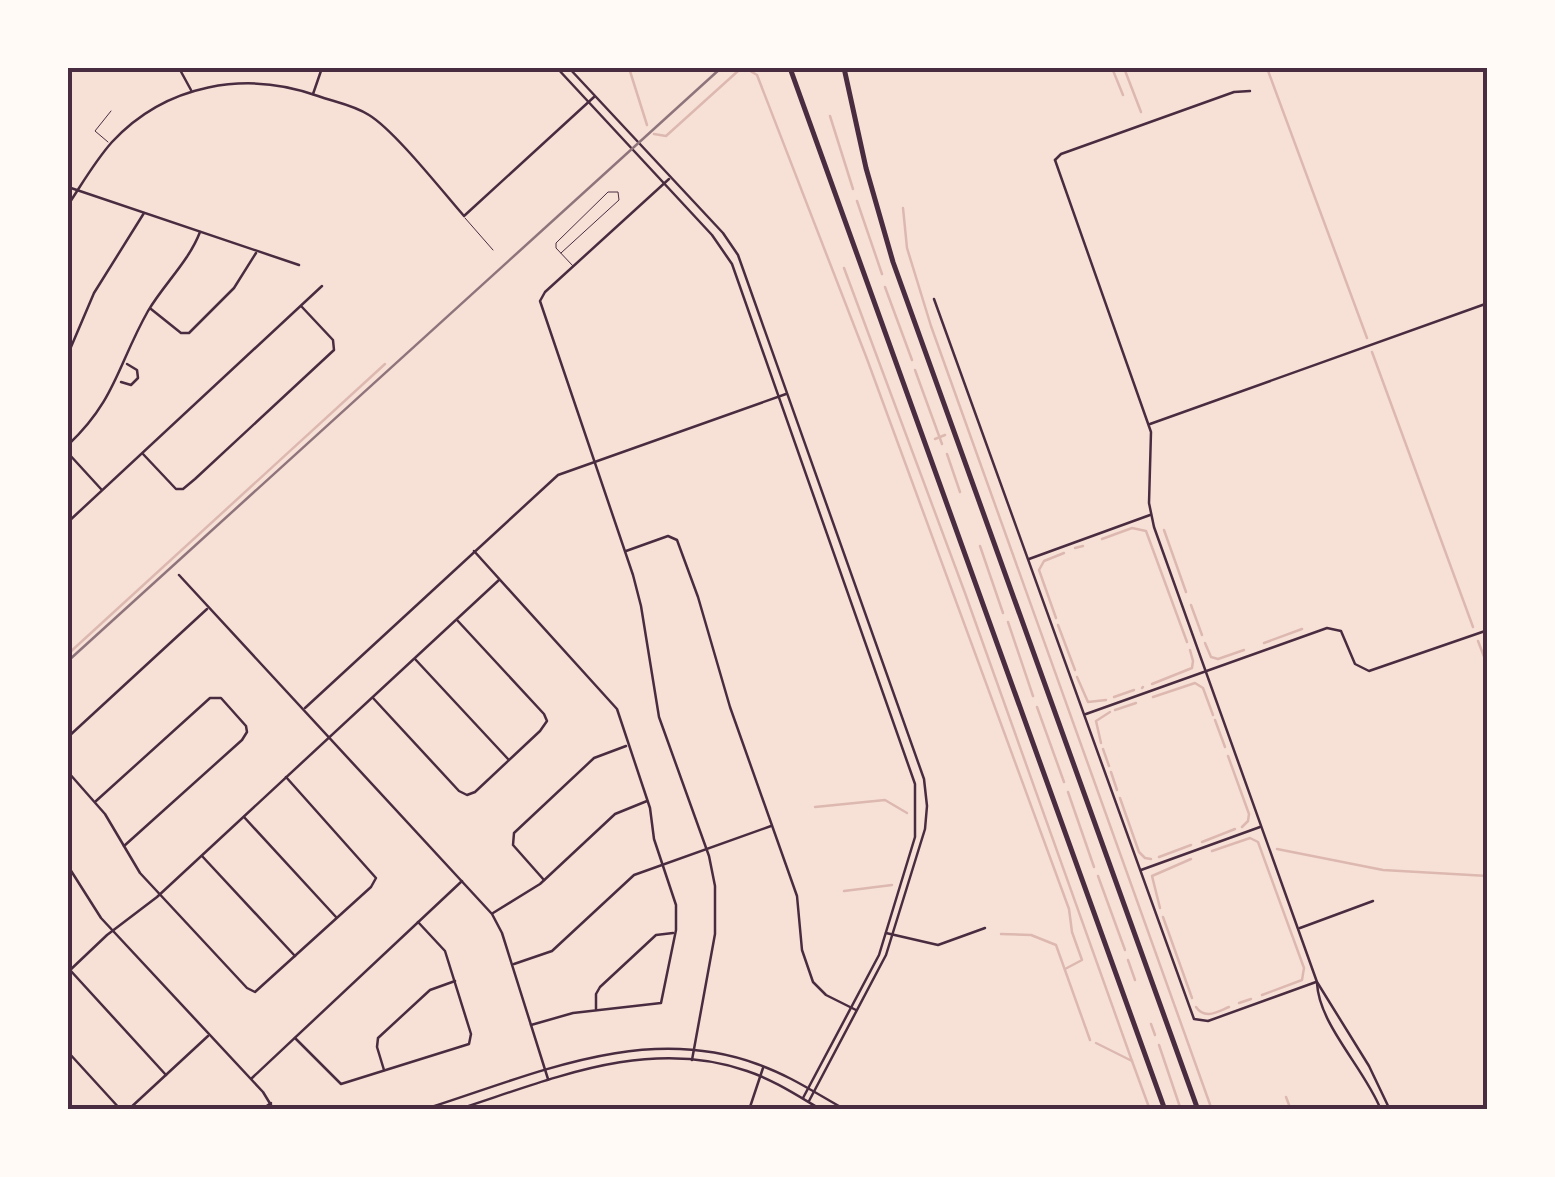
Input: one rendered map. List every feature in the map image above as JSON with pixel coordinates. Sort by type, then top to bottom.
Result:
[{"type":"highway","points":[[790,68],[1165,1110]]},
{"type":"highway","points":[[844,68],[861,149],[890,252],[1198,1110]]},
{"type":"street","points":[[179,68],[192,92]]},
{"type":"street","points":[[313,94],[322,68]]},
{"type":"street","points":[[557,68],[726,254],[916,784],[916,836],[886,933],[873,969],[803,1098]]},
{"type":"street","points":[[570,68],[736,251],[924,779],[926,829],[880,972],[809,1102]]},
{"type":"street","points":[[68,205],[111,143],[146,114],[192,92],[247,82],[313,94],[362,111],[376,120],[464,216],[596,96]]},
{"type":"street","points":[[1250,91],[1234,92],[1058,156],[1056,160],[1152,438],[1150,516],[1326,1013],[1381,1110]]},
{"type":"street","points":[[670,178],[543,294],[540,301],[626,552],[642,606],[657,708],[715,885],[717,917],[692,1060]]},
{"type":"street","points":[[68,187],[299,265]]},
{"type":"street","points":[[68,354],[94,293],[145,212]]},
{"type":"street","points":[[68,445],[97,413],[118,380],[150,308],[200,232]]},
{"type":"street","points":[[150,308],[180,333],[189,333],[229,294],[257,250]]},
{"type":"street","points":[[68,522],[322,286]]},
{"type":"street","points":[[934,299],[1196,1021],[1205,1022],[1318,982]]},
{"type":"street","points":[[1148,425],[1488,303]]},
{"type":"street","points":[[142,453],[174,488],[188,486],[334,350],[333,340],[302,306]]},
{"type":"street","points":[[118,380],[131,384],[138,378],[137,370],[125,363]]},
{"type":"street","points":[[303,710],[554,477],[788,393]]},
{"type":"street","points":[[68,453],[102,490]]},
{"type":"street","points":[[1028,559],[1150,516]]},
{"type":"street","points":[[626,552],[668,536],[677,540],[798,900],[802,950],[814,984],[858,1011]]},
{"type":"street","points":[[474,552],[614,703],[648,800],[654,839],[676,901],[676,933],[661,1003],[569,1014],[532,1025]]},
{"type":"street","points":[[179,576],[492,914],[548,1080]]},
{"type":"street","points":[[166,1074],[68,971],[160,894],[500,579]]},
{"type":"street","points":[[68,736],[208,608]]},
{"type":"street","points":[[372,697],[464,794],[473,794],[543,728],[547,719],[456,619]]},
{"type":"street","points":[[1084,714],[1330,627],[1341,631],[1355,664],[1369,671],[1488,630]]},
{"type":"street","points":[[414,658],[509,760]]},
{"type":"street","points":[[95,802],[210,698],[223,700],[246,726],[248,732],[242,740],[124,846]]},
{"type":"street","points":[[544,880],[514,844],[514,833],[596,756],[627,746]]},
{"type":"street","points":[[68,772],[95,802],[140,873],[251,991],[260,990],[374,885],[376,875],[286,777]]},
{"type":"street","points":[[492,914],[544,880],[615,814],[648,800]]},
{"type":"street","points":[[244,816],[338,918]]},
{"type":"street","points":[[512,964],[552,951],[632,877],[772,826]]},
{"type":"street","points":[[1140,870],[1262,826]]},
{"type":"street","points":[[202,855],[296,957]]},
{"type":"street","points":[[68,866],[74,882],[114,930],[251,1079],[274,1110]]},
{"type":"street","points":[[251,1079],[462,881]]},
{"type":"street","points":[[1298,928],[1373,901]]},
{"type":"street","points":[[294,1038],[341,1084],[469,1044],[471,1034],[445,952],[418,922]]},
{"type":"street","points":[[886,933],[938,945],[985,928]]},
{"type":"street","points":[[596,1011],[596,993],[602,985],[656,935],[676,933]]},
{"type":"street","points":[[384,1072],[378,1038],[428,992],[455,982]]},
{"type":"street","points":[[1318,982],[1366,1061],[1390,1110]]},
{"type":"street","points":[[128,1110],[210,1034]]},
{"type":"street","points":[[422,1110],[546,1070],[624,1050],[695,1049],[764,1066],[846,1110]]},
{"type":"street","points":[[68,1052],[120,1110]]},
{"type":"street","points":[[456,1110],[628,1059],[692,1060],[734,1067],[760,1076],[822,1110]]},
{"type":"street","points":[[748,1110],[764,1066]]},
{"type":"street","points":[[261,1110],[271,1103]]},
{"type":"lane","points":[[111,111],[95,131],[111,143]]},
{"type":"lane","points":[[561,253],[619,200],[618,192],[610,191],[557,242],[555,246],[561,253],[573,266]]},
{"type":"lane","points":[[464,216],[493,250]]},
{"type":"waterway","points":[[629,68],[647,125]]},
{"type":"waterway","points":[[1112,68],[1123,95]]},
{"type":"waterway","points":[[1124,68],[1141,112]]},
{"type":"waterway","points":[[1267,68],[1367,338]]},
{"type":"waterway","points":[[654,134],[666,136],[738,71],[747,69],[757,75],[867,359],[1069,909],[1082,960],[1065,969]]},
{"type":"waterway","points":[[830,116],[853,189]]},
{"type":"waterway","points":[[857,201],[882,274]]},
{"type":"waterway","points":[[903,208],[907,248],[931,326],[1212,1110]]},
{"type":"waterway","points":[[844,268],[1132,1061]]},
{"type":"waterway","points":[[885,287],[912,360]]},
{"type":"waterway","points":[[1372,352],[1473,627]]},
{"type":"waterway","points":[[68,654],[385,364]]},
{"type":"waterway","points":[[915,370],[942,444]]},
{"type":"waterway","points":[[935,439],[945,435]]},
{"type":"waterway","points":[[947,454],[960,492]]},
{"type":"waterway","points":[[1102,539],[1132,528],[1146,531],[1187,642]]},
{"type":"waterway","points":[[1164,530],[1186,592]]},
{"type":"waterway","points":[[980,546],[1003,613]]},
{"type":"waterway","points":[[1075,548],[1083,546]]},
{"type":"waterway","points":[[1056,618],[1039,570],[1044,561],[1064,553]]},
{"type":"waterway","points":[[1191,605],[1202,635]]},
{"type":"waterway","points":[[1008,622],[1033,696]]},
{"type":"waterway","points":[[1058,625],[1075,670]]},
{"type":"waterway","points":[[1264,643],[1302,629]]},
{"type":"waterway","points":[[1478,641],[1488,667]]},
{"type":"waterway","points":[[1205,643],[1211,657],[1218,659],[1244,650]]},
{"type":"waterway","points":[[1152,684],[1192,668],[1190,650]]},
{"type":"waterway","points":[[1077,677],[1088,702],[1106,700]]},
{"type":"waterway","points":[[1153,697],[1195,683],[1203,688],[1213,715]]},
{"type":"waterway","points":[[1114,697],[1134,690]]},
{"type":"waterway","points":[[1115,710],[1136,703]]},
{"type":"waterway","points":[[1037,707],[1064,782]]},
{"type":"waterway","points":[[1101,743],[1096,721],[1110,712]]},
{"type":"waterway","points":[[1215,720],[1225,747]]},
{"type":"waterway","points":[[1103,749],[1109,766]]},
{"type":"waterway","points":[[1228,756],[1249,814],[1242,827]]},
{"type":"waterway","points":[[1111,772],[1117,790]]},
{"type":"waterway","points":[[1068,792],[1094,867]]},
{"type":"waterway","points":[[1120,798],[1139,852],[1151,859]]},
{"type":"waterway","points":[[815,807],[885,800],[907,813]]},
{"type":"waterway","points":[[1202,842],[1235,829]]},
{"type":"waterway","points":[[1212,851],[1250,838],[1258,842],[1304,968],[1302,980],[1262,995]]},
{"type":"waterway","points":[[1159,857],[1191,845]]},
{"type":"waterway","points":[[1277,849],[1383,870],[1488,876]]},
{"type":"waterway","points":[[1160,908],[1152,876],[1191,859]]},
{"type":"waterway","points":[[1098,876],[1125,950]]},
{"type":"waterway","points":[[844,891],[892,885]]},
{"type":"waterway","points":[[1163,917],[1192,998]]},
{"type":"waterway","points":[[1001,934],[1031,935],[1056,945],[1090,1040]]},
{"type":"waterway","points":[[1128,960],[1135,980]]},
{"type":"waterway","points":[[1239,1003],[1251,999]]},
{"type":"waterway","points":[[1196,1007],[1207,1014],[1229,1007]]},
{"type":"waterway","points":[[1151,1024],[1155,1035]]},
{"type":"waterway","points":[[1096,1043],[1132,1061],[1150,1110]]},
{"type":"waterway","points":[[1159,1045],[1181,1110]]},
{"type":"waterway","points":[[1286,1097],[1291,1110]]},
{"type":"railway","points":[[68,661],[721,68]]}]
